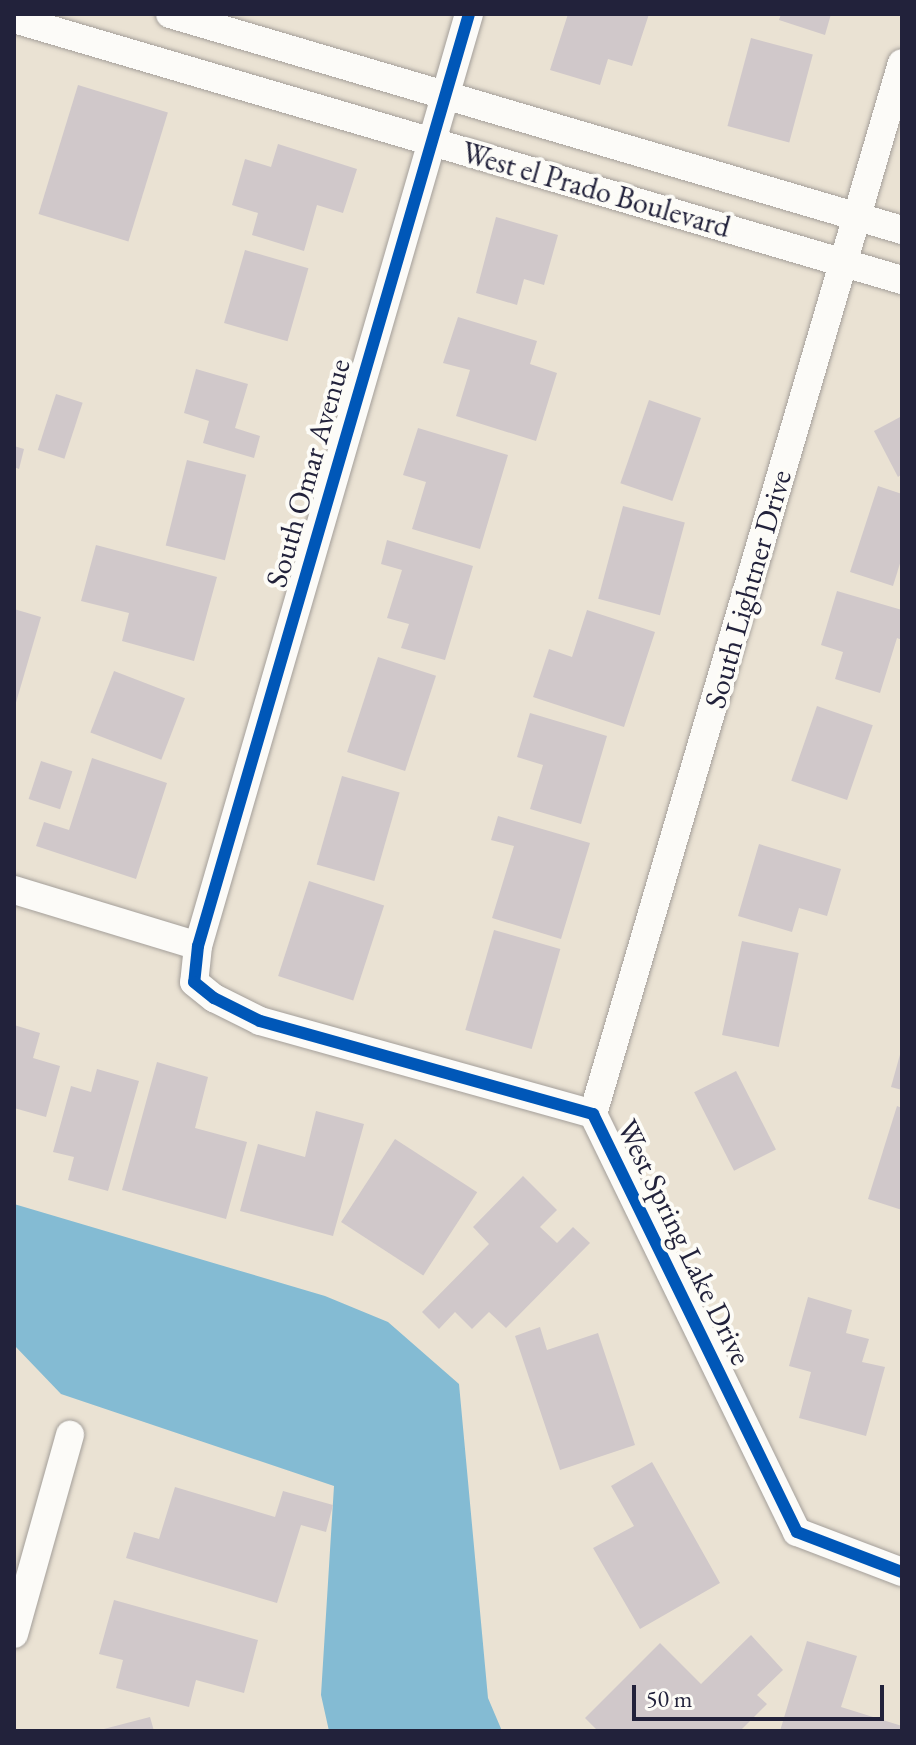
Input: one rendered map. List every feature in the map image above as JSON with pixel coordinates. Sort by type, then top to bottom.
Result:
[{"type":"street","name":"West el Prado Boulevard","points":[[170,14],[902,230]]},
{"type":"street","name":"South Omar Avenue","points":[[198,946],[469,14]]},
{"type":"street","name":"West el Prado Boulevard","points":[[14,19],[902,280]]},
{"type":"street","name":"South Lightner Drive","points":[[593,1114],[902,63]]},
{"type":"street","points":[[14,890],[198,946]]},
{"type":"street","name":"West Spring Lake Drive","points":[[198,946],[194,982],[214,998],[260,1021],[593,1114],[797,1532],[902,1572]]},
{"type":"street","points":[[14,1634],[70,1435]]},
{"type":"water","points":[[14,1204],[325,1296],[388,1322],[459,1384],[488,1698],[502,1731],[329,1731],[321,1695],[334,1486],[61,1394],[14,1345]]},
{"type":"building","points":[[568,14],[649,14],[632,66],[608,59],[600,85],[550,70]]},
{"type":"building","points":[[781,14],[831,14],[825,35],[779,20]]},
{"type":"building","points":[[751,38],[813,55],[789,142],[727,126]]},
{"type":"building","points":[[78,85],[168,112],[128,242],[39,214]]},
{"type":"building","points":[[278,144],[357,169],[343,213],[317,205],[304,251],[252,235],[258,213],[232,205],[245,159],[271,167]]},
{"type":"building","points":[[496,217],[558,235],[544,285],[524,279],[517,305],[476,293]]},
{"type":"building","points":[[245,250],[308,268],[287,341],[224,323]]},
{"type":"building","points":[[458,317],[537,341],[530,364],[557,373],[536,441],[456,416],[470,370],[443,363]]},
{"type":"building","points":[[196,369],[248,384],[235,428],[260,436],[254,458],[203,443],[209,421],[184,413]]},
{"type":"building","points":[[56,394],[83,403],[64,459],[38,450]]},
{"type":"building","points":[[649,400],[701,418],[672,501],[620,483]]},
{"type":"building","points":[[902,416],[902,474],[898,477],[874,431]]},
{"type":"building","points":[[418,428],[508,455],[480,549],[412,529],[426,482],[403,475]]},
{"type":"building","points":[[14,446],[24,449],[19,469],[14,467]]},
{"type":"building","points":[[187,460],[246,475],[225,560],[166,545]]},
{"type":"building","points":[[878,486],[902,494],[902,557],[893,586],[850,572]]},
{"type":"building","points":[[623,506],[685,523],[660,615],[598,599]]},
{"type":"building","points":[[387,540],[473,566],[445,660],[401,648],[409,624],[387,618],[402,570],[381,564]]},
{"type":"building","points":[[96,545],[217,577],[194,661],[122,641],[129,613],[81,601]]},
{"type":"building","points":[[837,591],[902,610],[902,640],[897,638],[880,693],[835,679],[843,652],[821,645]]},
{"type":"building","points":[[14,609],[41,617],[15,706],[14,705]]},
{"type":"building","points":[[587,610],[655,632],[624,727],[533,697],[549,649],[572,657]]},
{"type":"building","points":[[378,657],[436,676],[405,771],[347,752]]},
{"type":"building","points":[[114,671],[185,698],[161,760],[90,733]]},
{"type":"building","points":[[817,706],[873,725],[847,800],[791,781]]},
{"type":"building","points":[[530,713],[607,736],[581,824],[530,809],[543,765],[517,757]]},
{"type":"building","points":[[92,758],[167,783],[136,879],[36,846],[44,822],[69,830]]},
{"type":"building","points":[[41,761],[72,771],[60,809],[29,799]]},
{"type":"building","points":[[342,776],[400,793],[374,881],[317,864]]},
{"type":"building","points":[[498,816],[590,843],[561,939],[492,918],[514,846],[491,840]]},
{"type":"building","points":[[759,844],[841,869],[827,916],[799,908],[792,932],[738,916]]},
{"type":"building","points":[[309,881],[384,905],[353,1001],[278,976]]},
{"type":"building","points":[[494,930],[560,949],[532,1049],[465,1030]]},
{"type":"building","points":[[742,941],[799,953],[779,1047],[722,1035]]},
{"type":"building","points":[[14,1025],[40,1033],[33,1058],[60,1066],[46,1117],[14,1108]]},
{"type":"building","points":[[902,1051],[902,1090],[891,1087]]},
{"type":"building","points":[[157,1062],[208,1077],[195,1128],[247,1142],[226,1219],[122,1190]]},
{"type":"building","points":[[97,1069],[139,1081],[108,1191],[68,1180],[74,1157],[53,1152],[71,1086],[91,1092]]},
{"type":"building","points":[[736,1071],[776,1149],[734,1171],[694,1092]]},
{"type":"building","points":[[897,1106],[902,1108],[902,1210],[868,1199]]},
{"type":"building","points":[[316,1111],[364,1124],[333,1236],[240,1211],[258,1144],[305,1157]]},
{"type":"building","points":[[395,1139],[477,1192],[423,1275],[341,1222]]},
{"type":"building","points":[[523,1176],[557,1210],[540,1227],[557,1243],[573,1227],[590,1243],[506,1328],[489,1312],[472,1329],[455,1312],[439,1329],[422,1312],[489,1244],[473,1227]]},
{"type":"building","points":[[808,1297],[852,1310],[846,1333],[869,1339],[862,1362],[885,1367],[866,1436],[799,1418],[811,1372],[789,1366]]},
{"type":"building","points":[[540,1327],[547,1350],[598,1333],[635,1445],[560,1470],[515,1336]]},
{"type":"building","points":[[652,1462],[720,1583],[640,1629],[593,1548],[634,1526],[611,1486]]},
{"type":"building","points":[[175,1487],[275,1517],[283,1491],[333,1505],[326,1532],[301,1525],[277,1603],[126,1558],[134,1532],[159,1539]]},
{"type":"building","points":[[114,1600],[258,1640],[244,1693],[196,1680],[189,1707],[116,1688],[123,1660],[99,1654]]},
{"type":"building","points":[[751,1635],[783,1670],[757,1695],[767,1704],[740,1731],[598,1731],[585,1718],[660,1643],[701,1684]]},
{"type":"building","points":[[807,1641],[857,1656],[841,1707],[902,1726],[902,1731],[780,1731]]},
{"type":"building","points":[[150,1717],[154,1731],[100,1730]]},
{"type":"cycle path","points":[[469,14],[198,946],[194,982],[214,998],[260,1021],[593,1114],[797,1532],[902,1572]]}]
